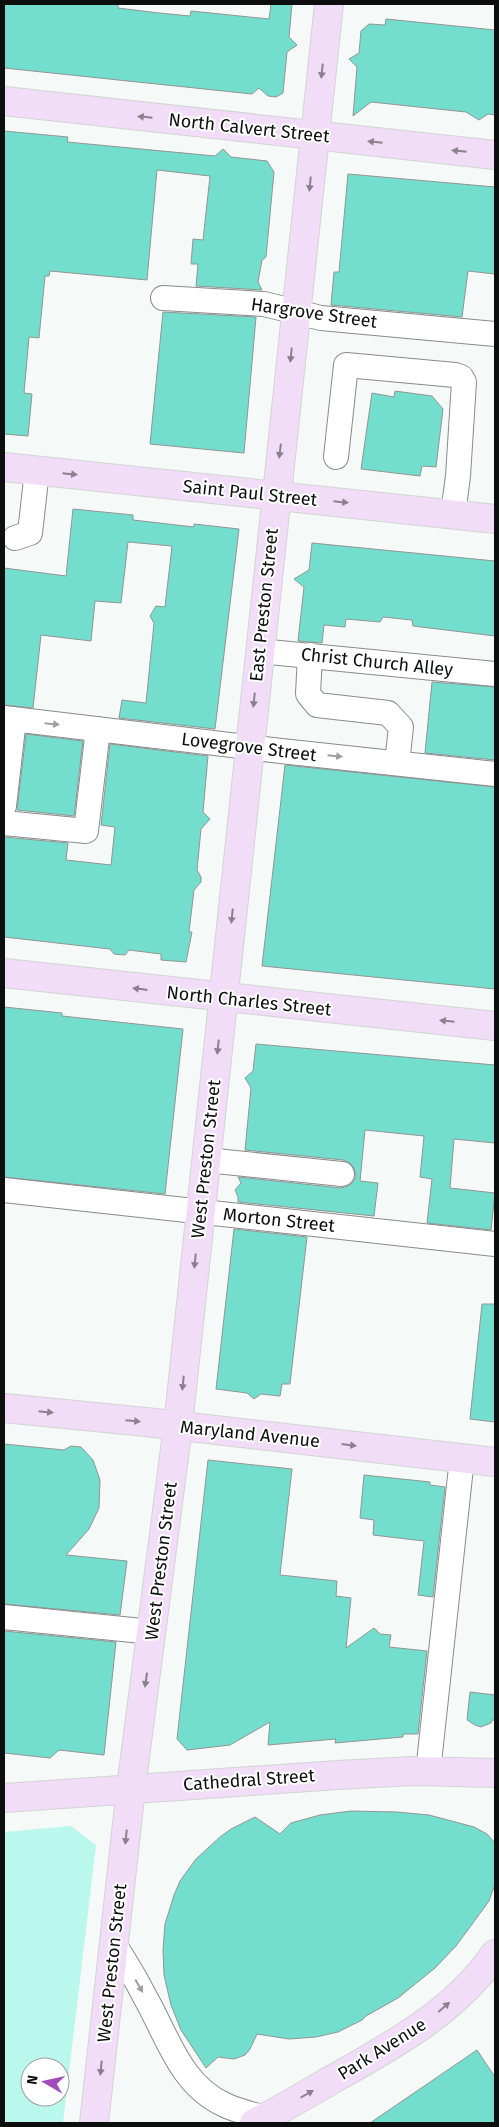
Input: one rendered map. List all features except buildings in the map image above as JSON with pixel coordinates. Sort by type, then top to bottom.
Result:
[{"type":"main road","name":"East Preston Street","points":[[223,998],[329,4]]},
{"type":"main road","name":"North Calvert Street","points":[[4,101],[495,155]]},
{"type":"main road","name":"Saint Paul Street","points":[[4,467],[495,519]]},
{"type":"main road","name":"North Charles Street","points":[[4,973],[495,1026]]},
{"type":"main road","name":"West Preston Street","points":[[94,2123],[131,1788],[178,1426],[223,998]]},
{"type":"main road","name":"Maryland Avenue","points":[[4,1408],[495,1462]]},
{"type":"main road","name":"Cathedral Street","points":[[4,1798],[338,1774],[495,1773]]},
{"type":"main road","name":"Park Avenue","points":[[259,2120],[354,2067],[427,2022],[471,1984],[495,1954]]},
{"type":"lane","name":"Hargrove Street","points":[[162,298],[264,304],[321,318],[495,334]]},
{"type":"lane","points":[[336,457],[346,365],[461,377],[464,382],[458,476],[453,514]]},
{"type":"lane","points":[[15,538],[30,533],[37,471]]},
{"type":"lane","name":"Christ Church Alley","points":[[259,650],[495,674]]},
{"type":"lane","points":[[310,655],[308,694],[317,706],[388,712],[401,727],[398,763]]},
{"type":"lane","points":[[4,806],[9,719]]},
{"type":"lane","name":"Lovegrove Street","points":[[9,719],[495,774]]},
{"type":"lane","points":[[4,823],[86,831],[98,728]]},
{"type":"lane","points":[[206,1160],[342,1174]]},
{"type":"lane","name":"Morton Street","points":[[4,1190],[495,1244]]},
{"type":"lane","points":[[428,1772],[462,1458]]},
{"type":"lane","points":[[4,1617],[152,1632]]},
{"type":"lane","points":[[114,1944],[146,1998],[163,2036],[178,2063],[196,2084],[224,2105],[259,2120]]},
{"type":"green space","points":[[71,1826],[96,1845],[70,2064],[70,2057],[20,2057],[20,2107],[65,2107],[63,2123],[4,2123],[4,1832]]}]
